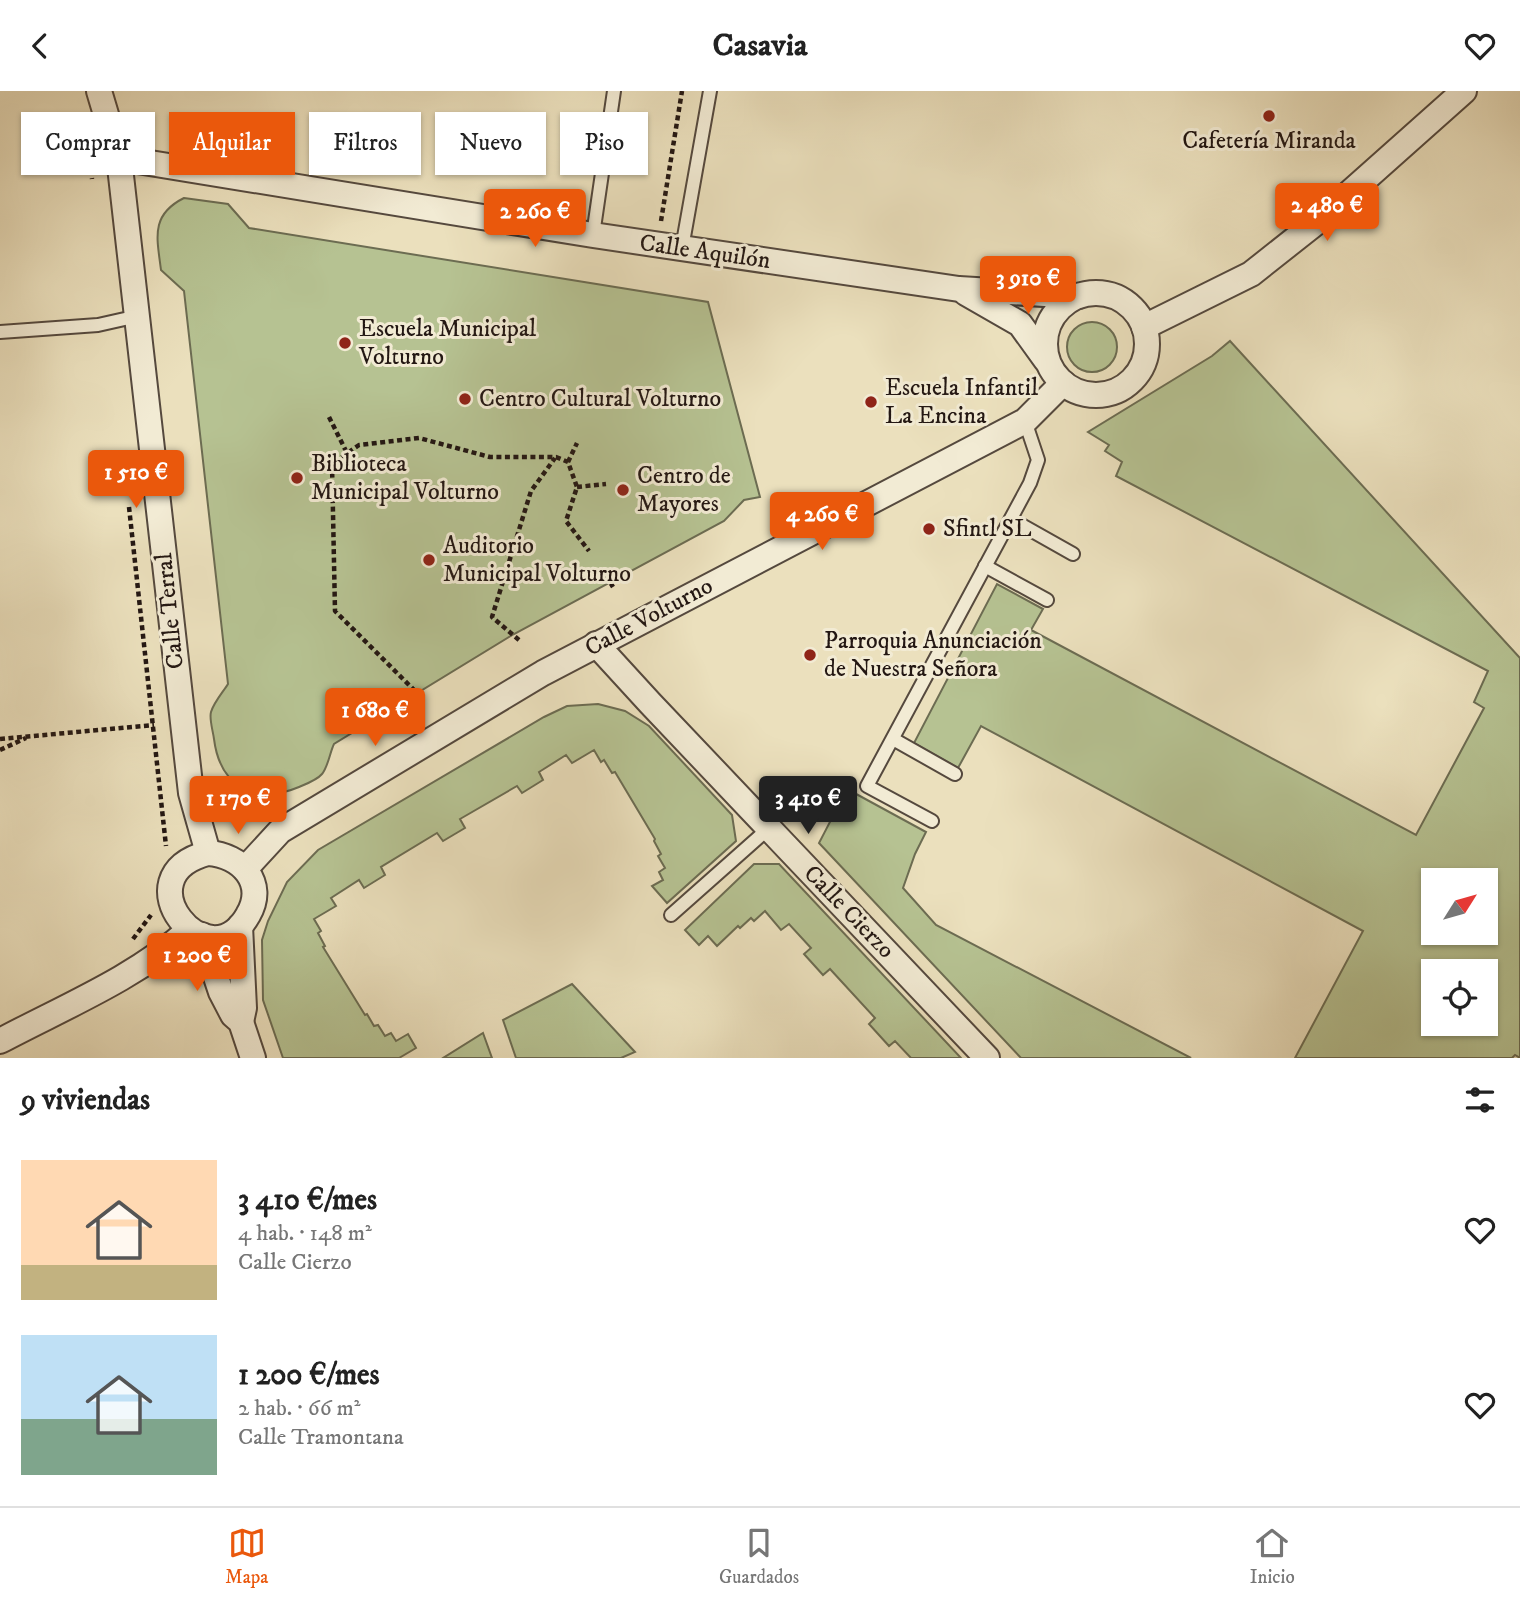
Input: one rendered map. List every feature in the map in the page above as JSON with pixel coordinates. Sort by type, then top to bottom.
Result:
[{"type":"street","name":"Calle Terral","points":[[99,91],[105,112]]},
{"type":"street","points":[[1144,327],[1251,274],[1318,221],[1464,91]]},
{"type":"street","name":"Calle Aquilón","points":[[155,164],[593,235],[959,289],[1078,296]]},
{"type":"street","name":"Calle Terral","points":[[121,175],[191,793],[208,853]]},
{"type":"street","name":"Calle Aquilón","points":[[959,289],[1020,324],[1056,374]]},
{"type":"street","points":[[1094,293],[1110,295],[1124,302],[1136,313],[1144,327],[1147,343],[1144,360],[1137,375],[1125,386],[1109,393],[1093,395],[1076,391],[1056,374],[1045,349],[1046,332],[1053,317],[1064,304],[1078,296],[1094,293]]},
{"type":"street","name":"Calle Volturno","points":[[245,869],[280,831],[543,673],[1025,421],[1056,374]]},
{"type":"street","name":"Calle Cierzo","points":[[596,643],[987,1058]]},
{"type":"street","points":[[208,853],[229,856],[245,869],[252,881],[254,895],[252,909],[240,926],[222,938],[196,933],[180,921],[170,898],[176,873],[185,863],[195,856],[208,853]]},
{"type":"street","points":[[240,926],[244,1008],[241,1022]]},
{"type":"street","points":[[196,933],[221,992],[233,1015],[241,1022],[253,1058]]},
{"type":"street","points":[[0,1041],[135,970],[196,933]]},
{"type":"lane","points":[[593,235],[614,91]]},
{"type":"lane","points":[[682,248],[710,91]]},
{"type":"lane","points":[[0,332],[98,325],[138,316]]},
{"type":"lane","points":[[932,821],[867,786],[1030,483],[1038,460],[1025,421]]},
{"type":"lane","points":[[1011,519],[1073,554]]},
{"type":"lane","points":[[985,566],[1047,600]]},
{"type":"lane","points":[[893,739],[956,774]]},
{"type":"lane","points":[[671,915],[769,828]]},
{"type":"path","points":[[664,207],[682,91]]},
{"type":"path","points":[[92,175],[95,191]]},
{"type":"path","points":[[329,417],[347,453]]},
{"type":"path","points":[[415,691],[335,611],[332,464],[359,445],[419,438],[490,457],[556,457],[568,462]]},
{"type":"path","points":[[577,443],[568,462],[577,487],[566,521],[589,551]]},
{"type":"path","points":[[519,640],[492,617],[531,491],[556,457]]},
{"type":"path","points":[[577,487],[606,484]]},
{"type":"path","points":[[129,501],[166,848]]},
{"type":"path","points":[[495,545],[513,549]]},
{"type":"path","points":[[602,569],[613,587]]},
{"type":"path","points":[[0,739],[154,725]]},
{"type":"path","points":[[0,750],[30,737]]},
{"type":"path","points":[[132,940],[153,913]]},
{"type":"green space","name":"Centro Cultural Volturno","points":[[184,198],[228,204],[249,228],[708,302],[760,497],[744,500],[724,521],[514,634],[334,744],[324,771],[314,780],[283,792],[268,794],[254,793],[242,788],[223,769],[211,722],[212,708],[228,684],[184,291],[161,270],[158,248],[158,228],[165,212]]},
{"type":"green space","points":[[1092,322],[1110,329],[1117,347],[1110,365],[1092,372],[1074,365],[1067,347],[1074,329]]},
{"type":"green space","points":[[1230,341],[1520,658],[1520,1058],[1515,1055],[1512,1058],[1295,1058],[1363,931],[981,726],[958,768],[914,743],[997,584],[1043,609],[1031,630],[1416,835],[1484,708],[1474,702],[1488,671],[1116,476],[1122,462],[1105,451],[1109,445],[1088,432],[1212,356]]},
{"type":"green space","points":[[598,704],[625,711],[649,726],[732,815],[736,841],[667,903],[652,886],[663,880],[659,872],[665,868],[658,856],[661,854],[655,839],[615,772],[612,773],[604,760],[601,762],[594,750],[572,763],[566,755],[539,772],[543,780],[522,793],[517,786],[460,819],[465,828],[443,841],[437,833],[381,867],[385,875],[364,888],[359,880],[331,898],[336,906],[314,919],[321,931],[318,933],[325,946],[323,947],[365,1015],[367,1014],[374,1026],[378,1025],[385,1036],[391,1033],[396,1041],[408,1034],[416,1048],[399,1058],[283,1058],[263,1000],[262,940],[287,882],[318,850],[544,717],[567,706]]},
{"type":"green space","points":[[847,789],[926,832],[903,888],[936,925],[1191,1058],[1021,1058],[819,843]]},
{"type":"green space","points":[[754,864],[779,864],[961,1058],[911,1058],[895,1041],[889,1046],[869,1024],[875,1018],[830,969],[823,975],[804,954],[811,948],[789,924],[781,930],[765,911],[754,921],[751,918],[740,928],[738,926],[717,946],[708,936],[699,945],[685,930]]},
{"type":"green space","points":[[572,984],[635,1052],[621,1058],[516,1058],[503,1020]]},
{"type":"green space","points":[[483,1033],[492,1058],[443,1058]]},
{"type":"place","name":"Cafetería Miranda","points":[[1269,116]]},
{"type":"place","name":"Escuela Municipal Volturno","points":[[345,343]]},
{"type":"place","name":"Centro Cultural Volturno","points":[[465,399]]},
{"type":"place","name":"Escuela Infantil La Encina","points":[[871,402]]},
{"type":"place","name":"Biblioteca Municipal Volturno","points":[[297,478]]},
{"type":"place","name":"Centro de Mayores","points":[[623,490]]},
{"type":"place","name":"Sfintl SL","points":[[929,529]]},
{"type":"place","name":"Auditorio Municipal Volturno","points":[[429,560]]},
{"type":"place","name":"Parroquia Anunciación de Nuestra Señora","points":[[810,655]]}]
